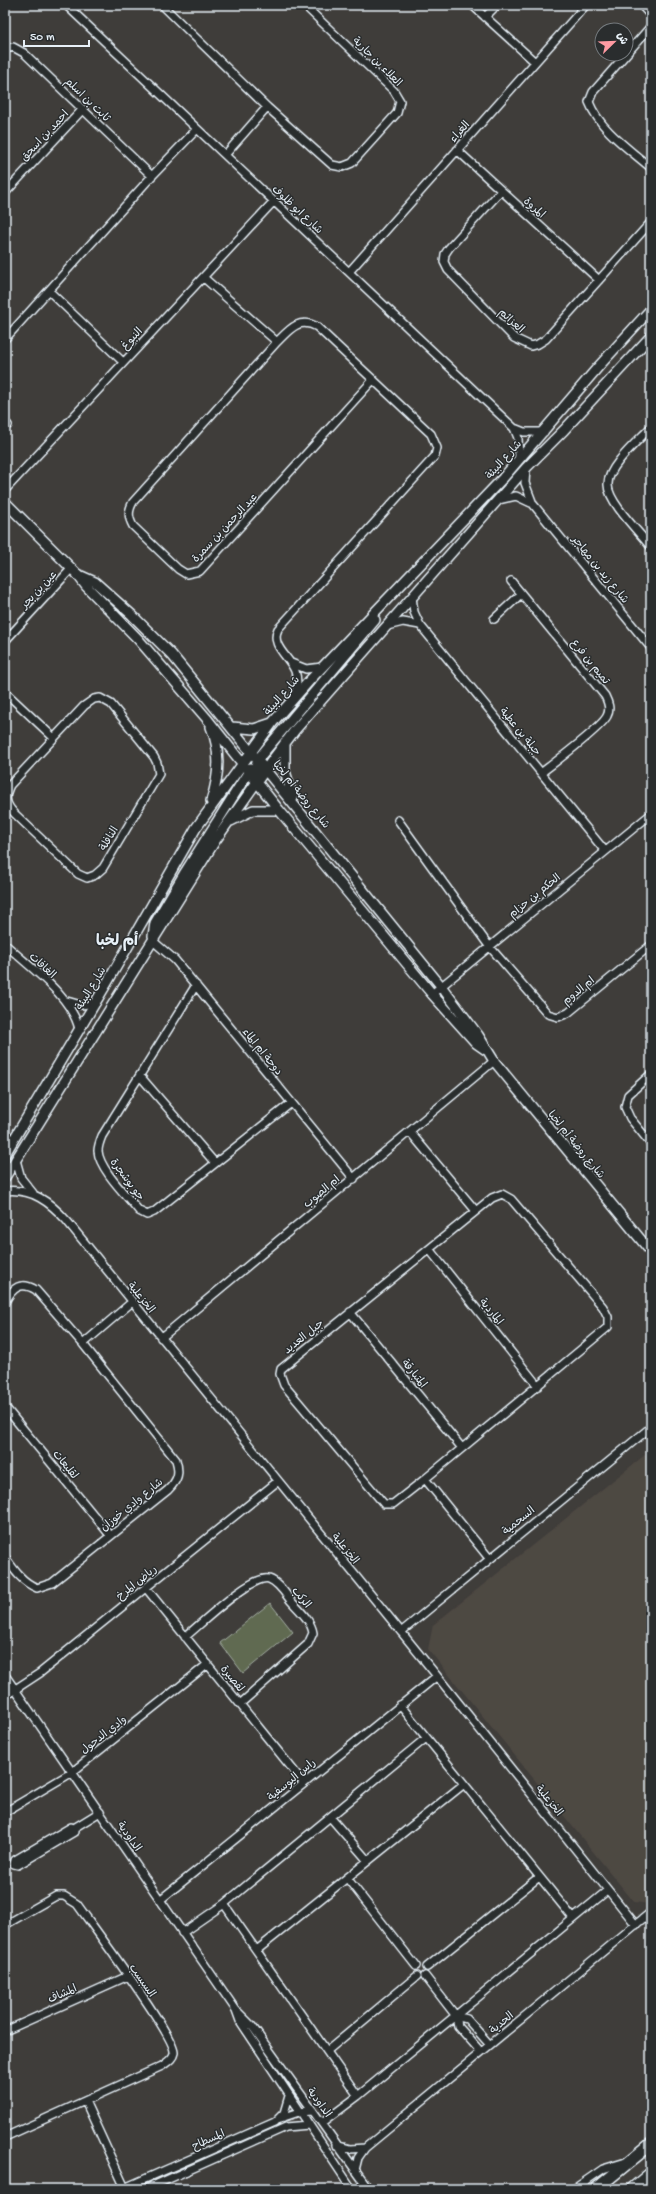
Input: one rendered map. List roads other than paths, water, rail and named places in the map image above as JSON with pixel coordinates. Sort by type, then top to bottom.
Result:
[{"type":"main road","points":[[596,2189],[651,2144]]},
{"type":"main road","points":[[632,2189],[651,2173]]},
{"type":"street","name":"شارع ابو ظلوف","points":[[66,5],[514,428]]},
{"type":"street","name":"العلاء بن جارية","points":[[162,5],[267,107],[332,166],[342,167],[352,163],[397,113],[400,101],[394,90],[307,6]]},
{"type":"street","points":[[472,5],[535,62]]},
{"type":"street","points":[[485,17],[497,5]]},
{"type":"street","name":"الغراء","points":[[349,272],[586,5]]},
{"type":"street","points":[[641,5],[651,16]]},
{"type":"street","points":[[651,26],[593,92],[589,102],[593,114],[603,126],[651,168]]},
{"type":"street","name":"ثابت بن اسلم","points":[[5,49],[13,47],[24,53],[152,176]]},
{"type":"street","points":[[225,155],[267,107]]},
{"type":"street","name":"احمد بن اسحق","points":[[5,193],[83,109]]},
{"type":"street","points":[[5,339],[152,176],[197,129]]},
{"type":"street","name":"المروة","points":[[457,150],[599,280]]},
{"type":"street","name":"العزائم","points":[[501,191],[444,254],[444,262],[452,276],[514,338],[531,346],[546,339],[651,222]]},
{"type":"street","name":"النبوغ","points":[[5,490],[204,278],[274,201]]},
{"type":"street","points":[[204,278],[277,342]]},
{"type":"street","points":[[49,291],[124,362]]},
{"type":"street","name":"شارع البيئة","points":[[5,1154],[96,1003],[207,811],[273,722],[322,667],[519,460],[599,366],[651,309]]},
{"type":"street","name":"عبد الرحمن بن سمرة","points":[[295,696],[297,680],[291,664],[277,644],[276,638],[278,629],[435,456],[437,448],[431,434],[373,380],[317,328],[310,324],[297,324],[277,342],[130,507],[129,519],[133,526],[182,573],[191,574],[200,571],[373,380]]},
{"type":"street","name":"شارع البيئة","points":[[5,1177],[226,824],[285,742],[526,468],[564,430],[651,336]]},
{"type":"street","points":[[651,427],[618,463],[609,478],[608,485],[609,493],[616,504],[651,547]]},
{"type":"street","points":[[514,428],[524,432],[544,432]]},
{"type":"street","points":[[514,428],[518,438],[519,460]]},
{"type":"street","name":"شارع زيد بن مهاجر","points":[[526,468],[525,483],[533,504],[651,648]]},
{"type":"street","name":"شارع زيد بن مهاجر","points":[[498,500],[516,496],[533,504]]},
{"type":"street","name":"شارع روضة أم لخبا","points":[[5,502],[74,571],[86,586],[138,639],[208,720],[278,810],[432,994],[476,1043],[486,1050]]},
{"type":"street","name":"شارع روضة أم لخبا","points":[[74,571],[95,582],[154,636],[232,727],[441,986],[480,1039],[494,1061],[651,1252]]},
{"type":"street","name":"عين بن بحر","points":[[5,641],[74,571]]},
{"type":"street","name":"تميم بن فرع","points":[[511,581],[605,696],[608,703],[609,710],[603,722],[541,773]]},
{"type":"street","points":[[494,619],[521,594]]},
{"type":"street","name":"جبلة بن عطية","points":[[412,597],[414,612],[420,625],[605,851]]},
{"type":"street","points":[[256,781],[255,770],[258,759],[375,621],[383,604]]},
{"type":"street","points":[[386,626],[403,622],[420,625]]},
{"type":"street","points":[[291,664],[306,668],[322,667]]},
{"type":"street","points":[[5,692],[54,738]]},
{"type":"street","name":"النافلة","points":[[100,698],[111,704],[154,757],[159,768],[156,780],[103,868],[92,877],[87,878],[78,874],[15,814],[6,803],[5,796],[10,785],[54,738],[88,702],[100,698]]},
{"type":"street","points":[[207,811],[215,790],[218,767],[216,743],[208,720]]},
{"type":"street","points":[[232,727],[254,729],[273,722]]},
{"type":"street","points":[[285,742],[286,771],[296,805]]},
{"type":"street","points":[[153,941],[155,923],[184,874],[250,773],[252,760],[251,751]]},
{"type":"street","points":[[226,824],[253,810],[278,810]]},
{"type":"street","name":"الحكم بن حزام","points":[[432,994],[651,814]]},
{"type":"street","points":[[398,820],[489,946]]},
{"type":"street","name":"دوحة ام الماء","points":[[153,941],[175,960],[354,1178]]},
{"type":"street","name":"الغافات","points":[[5,944],[66,1001],[74,1014],[79,1029]]},
{"type":"street","name":"ام الدوم","points":[[489,946],[543,1009],[548,1014],[558,1017],[568,1013],[651,945]]},
{"type":"street","name":"جو بوشجرة","points":[[196,985],[102,1136],[98,1151],[106,1169],[139,1212],[147,1215],[151,1214],[291,1103]]},
{"type":"street","points":[[66,1001],[81,1005],[96,1003]]},
{"type":"street","name":"ام الصوب","points":[[161,1338],[494,1061]]},
{"type":"street","points":[[651,1074],[628,1095],[625,1107],[630,1118],[651,1144]]},
{"type":"street","points":[[140,1076],[215,1163]]},
{"type":"street","points":[[410,1132],[476,1211]]},
{"type":"street","name":"الخزعلية","points":[[16,1160],[21,1178],[33,1193],[55,1208],[437,1676],[636,1925]]},
{"type":"street","name":"الخزعلية","points":[[5,1191],[23,1190],[33,1193]]},
{"type":"street","name":"جبل العديد","points":[[497,1195],[506,1195],[603,1307],[608,1317],[608,1327],[425,1479],[393,1504],[384,1504],[281,1379],[280,1374],[284,1365],[429,1249],[497,1195]]},
{"type":"street","name":"الماردية","points":[[429,1249],[538,1386]]},
{"type":"street","name":"شارع وادي خوزان","points":[[5,1302],[14,1288],[20,1285],[29,1285],[36,1290],[83,1344],[176,1460],[178,1468],[178,1476],[174,1484],[52,1583],[37,1588],[26,1582],[5,1557]]},
{"type":"street","points":[[83,1344],[132,1302]]},
{"type":"street","name":"المتبارقة","points":[[350,1312],[462,1448]]},
{"type":"street","name":"لقليعات","points":[[5,1407],[110,1535]]},
{"type":"street","name":"السحمية","points":[[401,1632],[489,1558],[651,1427]]},
{"type":"street","points":[[425,1479],[489,1558]]},
{"type":"street","name":"رياض المرخ","points":[[5,1696],[40,1673],[278,1481]]},
{"type":"street","name":"الركب","points":[[186,1637],[246,1586],[260,1579],[269,1579],[276,1583],[309,1623],[313,1633],[308,1644],[240,1704]]},
{"type":"street","name":"لقصيرة","points":[[146,1588],[303,1782]]},
{"type":"street","name":"وادي الدحول","points":[[5,1812],[72,1773],[208,1664]]},
{"type":"street","name":"الداودية","points":[[5,1675],[236,2010],[252,2026],[369,2189]]},
{"type":"street","name":"راس اليوسفية","points":[[160,1900],[241,1836],[303,1782],[437,1676]]},
{"type":"street","points":[[400,1705],[573,1918]]},
{"type":"street","points":[[182,1933],[224,1904],[426,1738]]},
{"type":"street","points":[[257,1950],[464,1784]]},
{"type":"street","points":[[46,1845],[71,1827],[74,1828],[100,1812]]},
{"type":"street","points":[[330,1817],[368,1861]]},
{"type":"street","points":[[426,1967],[539,1876]]},
{"type":"street","points":[[347,1878],[416,1966]]},
{"type":"street","points":[[322,2123],[358,2096],[608,1890]]},
{"type":"street","name":"السبسب","points":[[5,1925],[56,1896],[64,1896],[77,1904],[128,1976],[173,2045],[172,2057],[162,2066],[5,2137]]},
{"type":"street","points":[[224,1904],[358,2096]]},
{"type":"street","name":"الحدية","points":[[355,2170],[358,2158],[365,2148],[651,1912]]},
{"type":"street","points":[[416,1966],[420,1964],[426,1967],[428,1972],[425,1976]]},
{"type":"street","points":[[416,1966],[414,1970],[416,1976]]},
{"type":"street","name":"المشاف","points":[[5,2031],[128,1976]]},
{"type":"street","points":[[327,2051],[416,1976],[425,1976]]},
{"type":"street","points":[[425,1976],[456,2016],[458,2026],[481,2052]]},
{"type":"street","name":"الداودية","points":[[236,2010],[240,2021],[299,2112],[352,2189]]},
{"type":"street","points":[[456,2016],[467,2019],[490,2045]]},
{"type":"street","points":[[279,2119],[286,2109],[289,2096]]},
{"type":"street","points":[[85,2101],[123,2188]]},
{"type":"street","name":"المسطاح","points":[[123,2188],[279,2119],[299,2112],[313,2111]]},
{"type":"street","name":"المسطاح","points":[[146,2189],[286,2127],[309,2125]]},
{"type":"street","points":[[336,2144],[350,2149],[365,2148]]},
{"type":"street","points":[[574,2189],[603,2170],[630,2161]]},
{"type":"district","name":"أم لخبا","points":[[117,940]]}]
